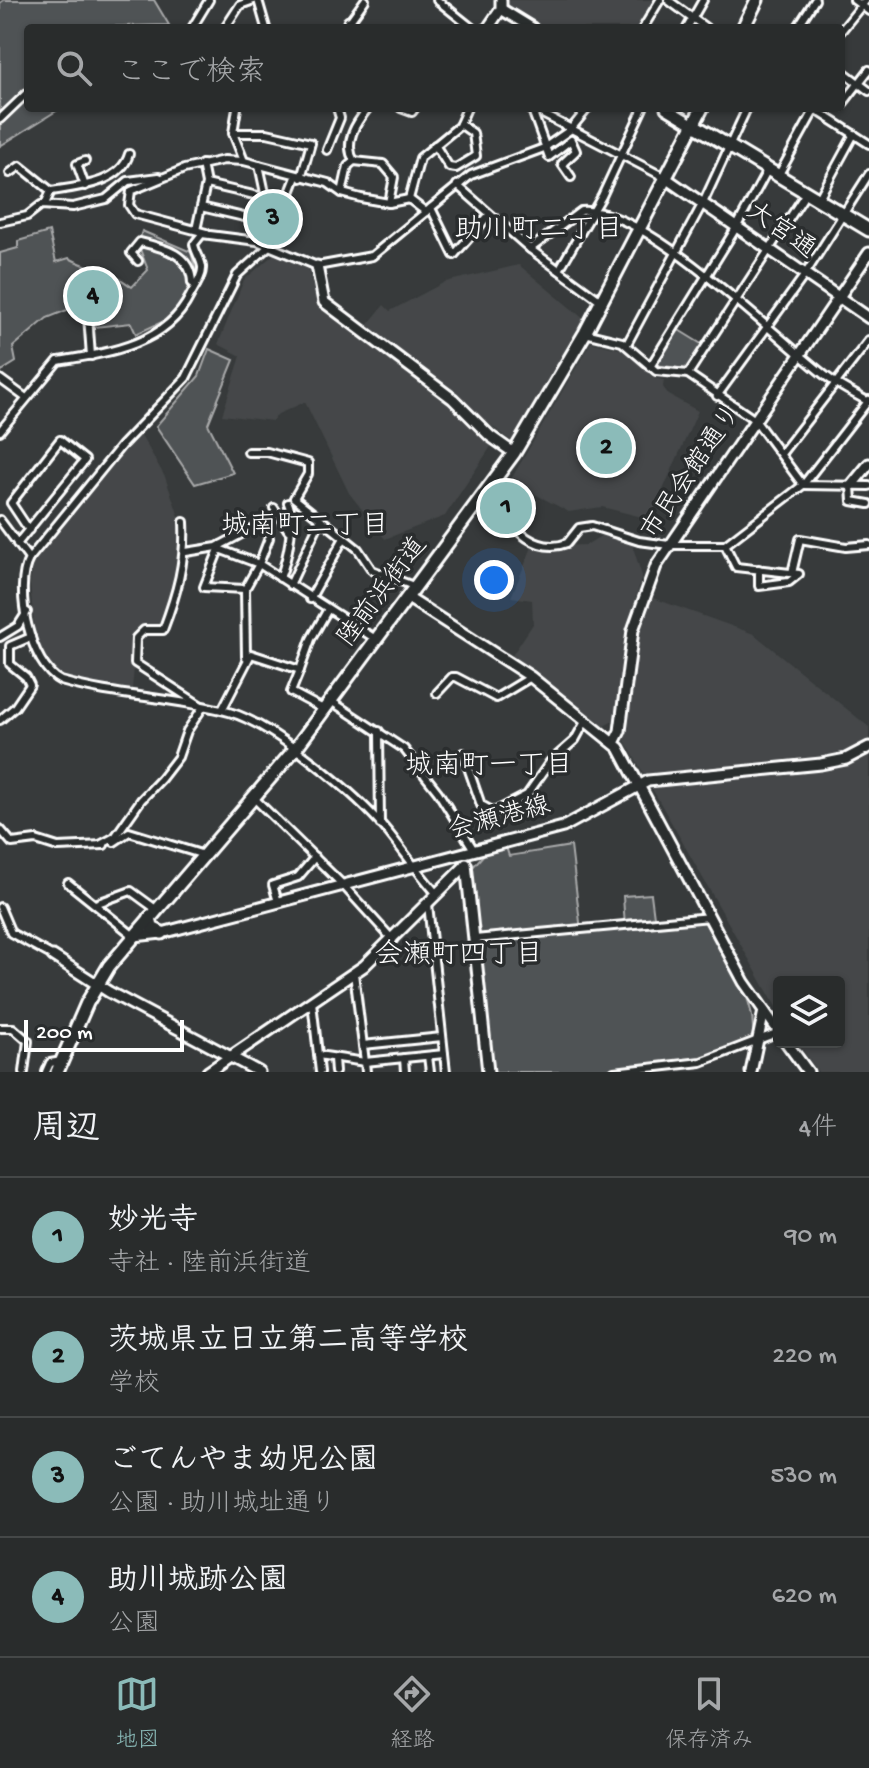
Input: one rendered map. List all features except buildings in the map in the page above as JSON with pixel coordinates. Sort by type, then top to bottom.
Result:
[{"type":"highway","points":[[745,24],[757,0]]},
{"type":"highway","name":"陸前浜街道","points":[[62,1068],[97,984],[134,936],[295,749],[514,453],[585,333],[700,112]]},
{"type":"highway","points":[[694,125],[869,230]]},
{"type":"highway","points":[[154,914],[152,928],[162,933]]},
{"type":"street","points":[[194,24],[209,0]]},
{"type":"street","points":[[228,24],[240,5],[256,0],[265,24]]},
{"type":"street","points":[[352,24],[365,0]]},
{"type":"street","points":[[645,24],[660,0]]},
{"type":"street","points":[[668,0],[701,24]]},
{"type":"street","points":[[689,24],[703,0]]},
{"type":"street","points":[[800,24],[815,0]]},
{"type":"street","points":[[854,0],[864,2],[869,11]]},
{"type":"street","points":[[439,1],[467,24]]},
{"type":"street","points":[[845,26],[864,2]]},
{"type":"street","points":[[490,24],[501,5],[527,24]]},
{"type":"street","points":[[845,101],[869,70]]},
{"type":"street","points":[[845,73],[869,91]]},
{"type":"street","points":[[0,119],[24,96]]},
{"type":"street","points":[[236,112],[233,133],[244,161]]},
{"type":"street","points":[[327,150],[340,118],[338,112]]},
{"type":"street","points":[[354,161],[350,153],[353,127],[365,112]]},
{"type":"street","points":[[409,199],[420,158],[460,124],[465,112]]},
{"type":"street","points":[[532,112],[549,157],[571,140],[576,151],[562,164],[571,177]]},
{"type":"street","points":[[537,112],[667,179]]},
{"type":"street","points":[[489,215],[454,255],[429,210],[409,199],[389,203],[342,193],[328,183],[298,178],[244,161],[202,164],[163,177],[131,191],[128,200],[132,210],[140,216],[269,246],[317,266],[372,256],[429,210],[457,185],[478,171],[544,148],[570,130],[585,112]]},
{"type":"street","points":[[559,270],[595,209],[641,112]]},
{"type":"street","points":[[673,112],[694,125]]},
{"type":"street","points":[[627,344],[704,201],[745,112]]},
{"type":"street","points":[[650,367],[704,275],[812,112]]},
{"type":"street","points":[[819,112],[869,144]]},
{"type":"street","points":[[830,119],[836,112]]},
{"type":"street","points":[[435,145],[449,167],[456,168],[476,156],[473,133],[460,124]]},
{"type":"street","points":[[233,133],[267,133],[311,143],[269,246],[237,275],[186,378],[121,446],[29,559],[24,573],[31,637],[42,666],[61,681],[222,710],[253,722],[295,749],[380,824],[438,894]]},
{"type":"street","points":[[818,200],[854,134]]},
{"type":"street","points":[[10,173],[20,166],[51,191],[85,186],[99,182],[126,163],[129,154]]},
{"type":"street","points":[[85,161],[77,164],[85,186]]},
{"type":"street","points":[[342,193],[348,166],[354,161],[383,164],[394,177],[389,203]]},
{"type":"street","points":[[196,230],[206,184],[202,164]]},
{"type":"street","points":[[259,165],[268,207],[281,215]]},
{"type":"street","points":[[120,167],[131,181]]},
{"type":"street","points":[[717,396],[804,276],[869,174]]},
{"type":"street","points":[[45,204],[60,209],[106,199],[131,181],[163,177]]},
{"type":"street","name":"大宮通","points":[[667,179],[704,201],[736,228],[869,318]]},
{"type":"street","points":[[206,184],[267,198]]},
{"type":"street","points":[[457,185],[530,249],[602,301]]},
{"type":"street","points":[[0,222],[27,216],[45,204],[51,191]]},
{"type":"street","points":[[688,374],[807,193]]},
{"type":"street","points":[[201,207],[278,225]]},
{"type":"street","points":[[497,508],[535,544],[562,545],[579,528],[592,526],[639,541],[669,545],[725,545],[803,485],[869,401],[838,385],[800,355],[770,325],[677,252],[641,230],[595,209],[581,211],[530,249]]},
{"type":"street","points":[[0,431],[58,361],[91,356],[161,332],[183,311],[202,269],[194,244],[206,233]]},
{"type":"street","points":[[138,261],[131,253],[140,242],[180,255],[190,266],[192,283],[196,285]]},
{"type":"street","name":"市民会館通り","points":[[614,743],[620,731],[628,650],[645,589],[669,545],[869,253]]},
{"type":"street","points":[[317,266],[324,302],[453,399],[484,430],[514,453]]},
{"type":"street","points":[[87,302],[91,356]]},
{"type":"street","points":[[585,333],[627,344],[650,367],[688,374],[755,420],[803,485]]},
{"type":"street","points":[[781,454],[838,385],[869,340]]},
{"type":"street","points":[[0,379],[26,398]]},
{"type":"street","points":[[17,544],[29,530],[85,460],[60,440],[11,503],[29,530]]},
{"type":"street","points":[[248,452],[267,452],[308,463],[308,474],[294,498],[358,549],[372,570],[416,587]]},
{"type":"street","points":[[869,464],[851,486],[852,501],[869,504]]},
{"type":"street","points":[[803,485],[869,486]]},
{"type":"street","points":[[280,578],[290,553],[288,530],[293,513],[288,503]]},
{"type":"street","points":[[274,508],[288,530]]},
{"type":"street","points":[[290,585],[321,519]]},
{"type":"street","points":[[0,520],[29,559]]},
{"type":"street","points":[[184,522],[186,552],[180,584],[163,630],[144,630],[136,638],[135,663],[203,707]]},
{"type":"street","points":[[186,552],[220,547],[249,530]]},
{"type":"street","points":[[222,710],[246,657],[245,589],[269,538]]},
{"type":"street","points":[[310,599],[344,538]]},
{"type":"street","points":[[792,573],[800,539],[846,547],[869,545]]},
{"type":"street","points":[[725,545],[736,567],[759,569],[799,574],[789,582],[759,586],[759,569]]},
{"type":"street","points":[[220,547],[259,564],[377,640]]},
{"type":"street","points":[[220,547],[204,587],[245,589]]},
{"type":"street","points":[[408,598],[531,677],[614,743],[773,1024]]},
{"type":"street","points":[[328,609],[311,639],[291,692],[328,705],[379,731],[404,749],[438,792],[469,851],[466,865],[488,1072]]},
{"type":"street","points":[[0,637],[18,626],[27,612]]},
{"type":"street","points":[[0,720],[15,707],[30,685],[26,677],[10,664],[10,646],[31,637]]},
{"type":"street","points":[[246,657],[258,655],[300,670]]},
{"type":"street","points":[[437,693],[456,677],[496,698],[531,677]]},
{"type":"street","points":[[100,845],[115,837],[178,757],[187,731],[203,707]]},
{"type":"street","points":[[463,753],[481,805],[494,812],[527,795],[550,762],[575,740],[586,720]]},
{"type":"street","points":[[379,731],[380,824]]},
{"type":"street","points":[[639,783],[821,764],[846,759],[869,747]]},
{"type":"street","name":"会瀬港線","points":[[134,936],[162,933],[576,822],[639,783]]},
{"type":"street","points":[[254,798],[343,885],[393,940]]},
{"type":"street","points":[[0,829],[12,843],[36,840],[58,847],[100,845],[116,841],[129,832],[205,856]]},
{"type":"street","points":[[278,902],[273,885],[298,877],[315,857]]},
{"type":"street","points":[[208,1072],[228,1055],[354,973],[393,940],[466,865]]},
{"type":"street","points":[[68,883],[134,936]]},
{"type":"street","points":[[447,885],[468,884]]},
{"type":"street","points":[[95,904],[131,891],[154,914]]},
{"type":"street","points":[[428,904],[446,1072]]},
{"type":"street","points":[[0,907],[11,933],[97,984],[259,1072]]},
{"type":"street","points":[[475,939],[710,917]]},
{"type":"street","points":[[354,973],[366,1072]]},
{"type":"street","points":[[312,1002],[320,1072]]},
{"type":"street","points":[[751,1072],[764,1011]]},
{"type":"street","points":[[0,1028],[13,1028],[28,1041],[24,1072]]},
{"type":"street","points":[[614,1072],[701,1062],[773,1035]]},
{"type":"street","points":[[363,1045],[442,1037]]},
{"type":"street","points":[[790,1048],[808,1072]]},
{"type":"street","points":[[318,1055],[365,1062],[444,1054]]},
{"type":"street","points":[[428,1056],[430,1072]]},
{"type":"street","points":[[334,1058],[335,1072]]},
{"type":"street","points":[[404,1058],[405,1072]]},
{"type":"street","points":[[350,1060],[351,1072]]},
{"type":"street","points":[[379,1061],[380,1072]]},
{"type":"street","points":[[46,1072],[50,1063],[62,1068]]},
{"type":"shaded area","points":[[4,0],[154,0],[168,24],[24,24],[24,112],[55,112],[0,146],[0,3]]},
{"type":"shaded area","points":[[505,0],[657,0],[642,24],[533,24],[508,9]]},
{"type":"shaded area","points":[[142,231],[191,252],[197,276],[175,316],[136,334],[131,323],[86,328],[86,316],[81,316],[77,306],[47,318],[13,347],[16,362],[0,372],[0,253],[18,248],[18,241],[49,232],[56,262],[69,258],[132,287],[148,270],[138,244]]},
{"type":"shaded area","points":[[274,254],[308,269],[317,299],[324,309],[453,406],[492,445],[445,516],[385,539],[349,493],[305,402],[278,414],[272,421],[222,415],[241,356],[218,344],[244,280]]},
{"type":"shaded area","points":[[519,265],[585,320],[514,440],[510,440],[365,328],[384,305],[390,311],[445,282]]},
{"type":"shaded area","points":[[677,329],[703,345],[687,369],[654,365]]},
{"type":"shaded area","points":[[591,342],[624,350],[654,378],[664,380],[663,387],[669,395],[698,411],[650,519],[602,507],[569,512],[510,481]]},
{"type":"shaded area","points":[[209,349],[234,360],[208,424],[233,473],[195,484],[156,426],[199,376]]},
{"type":"shaded area","points":[[140,433],[165,477],[180,519],[183,542],[178,580],[161,624],[136,631],[130,658],[134,669],[132,689],[82,682],[56,672],[43,659],[35,635],[30,585],[33,561],[115,459]]},
{"type":"shaded area","points":[[604,534],[622,537],[632,544],[642,576],[625,636],[615,720],[604,726],[511,657],[533,624],[532,600],[511,597],[532,547],[586,545]]},
{"type":"shaded area","points":[[650,597],[754,634],[869,727],[869,1072],[818,1072],[801,1048],[845,1048],[845,976],[773,976],[773,1001],[625,741],[638,624]]},
{"type":"shaded area","points":[[571,846],[581,931],[625,927],[623,896],[651,894],[655,925],[704,921],[746,994],[753,1025],[752,1041],[700,1060],[616,1068],[609,1072],[492,1072],[472,868],[485,853],[506,847],[509,856]]},
{"type":"place","name":"ごてんやま幼児公園","points":[[273,219]]},
{"type":"place","name":"助川城跡公園","points":[[93,296]]},
{"type":"place","name":"茨城県立日立第二高等学校","points":[[606,448]]},
{"type":"place","name":"妙光寺","points":[[506,508]]},
{"type":"district","name":"助川町二丁目","points":[[539,231]]},
{"type":"district","name":"城南町二丁目","points":[[305,527]]},
{"type":"district","name":"城南町一丁目","points":[[489,767]]},
{"type":"district","name":"会瀬町四丁目","points":[[459,956]]}]
